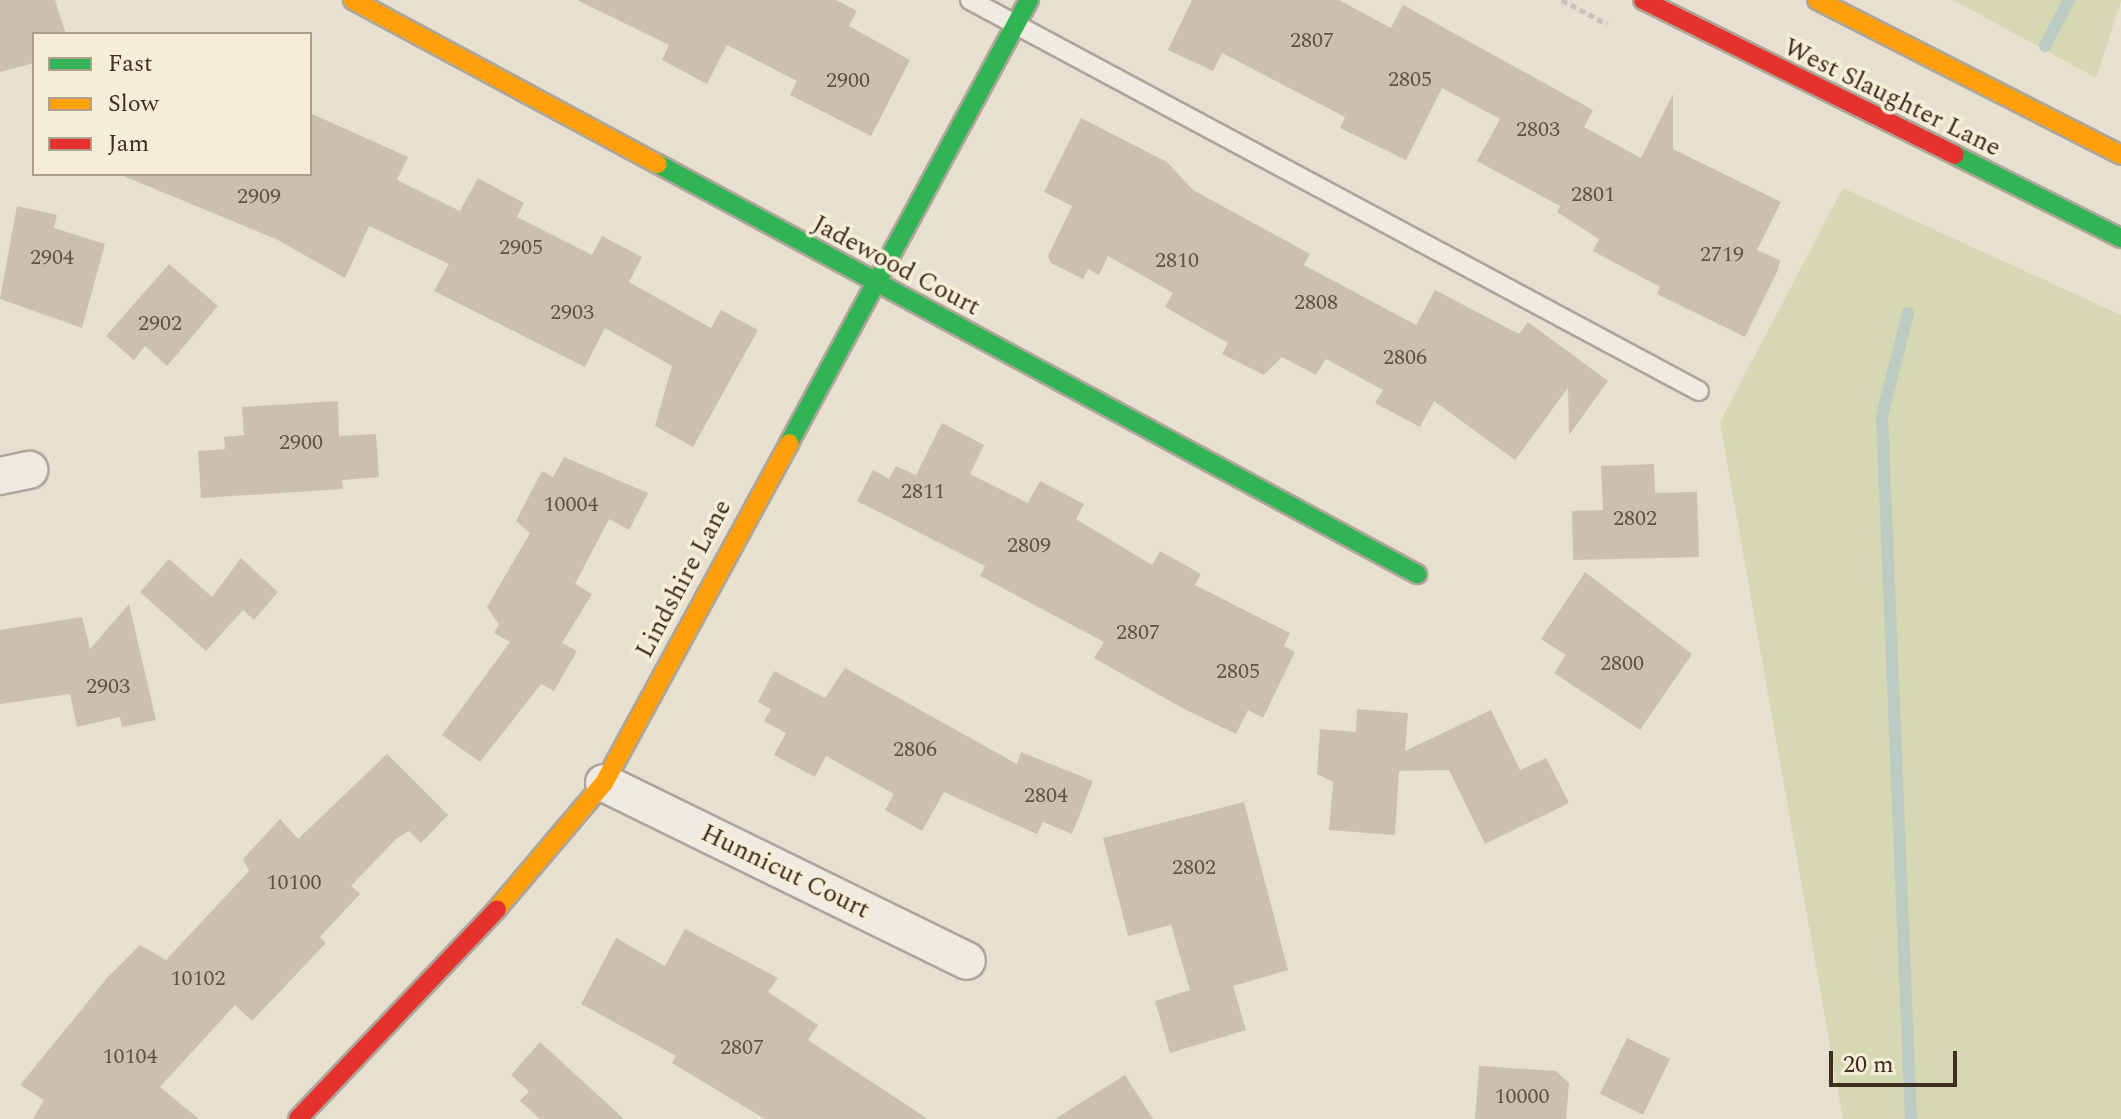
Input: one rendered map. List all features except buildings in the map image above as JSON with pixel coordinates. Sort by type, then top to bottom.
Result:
[{"type":"street","name":"Jadewood Court","points":[[353,0],[872,284],[1417,574]]},
{"type":"street","name":"Lindshire Lane","points":[[298,1119],[554,850],[604,783],[872,284],[1029,0]]},
{"type":"street","name":"West Slaughter Lane","points":[[1643,0],[2121,238]]},
{"type":"street","name":"West Slaughter Lane","points":[[1817,0],[2121,155]]},
{"type":"street","name":"Hunnicut Court","points":[[604,783],[967,961]]},
{"type":"lane","points":[[970,0],[1699,391]]},
{"type":"green space","points":[[1953,0],[2121,0],[2121,1],[2096,78]]},
{"type":"green space","points":[[1843,188],[2121,315],[2121,1119],[1843,1119],[1720,422]]},
{"type":"waterway","points":[[2045,46],[2069,0]]},
{"type":"waterway","points":[[1908,313],[1882,416],[1911,1119]]},
{"type":"traffic: fast","points":[[789,443],[1029,0]]},
{"type":"traffic: fast","points":[[1955,155],[2121,238]]},
{"type":"traffic: fast","points":[[658,164],[1417,574]]},
{"type":"traffic: slow","points":[[353,0],[658,164]]},
{"type":"traffic: slow","points":[[1817,0],[2121,155]]},
{"type":"traffic: slow","points":[[497,909],[604,783],[789,443]]},
{"type":"traffic: jam","points":[[1643,0],[1955,155]]},
{"type":"traffic: jam","points":[[298,1119],[497,909]]}]
